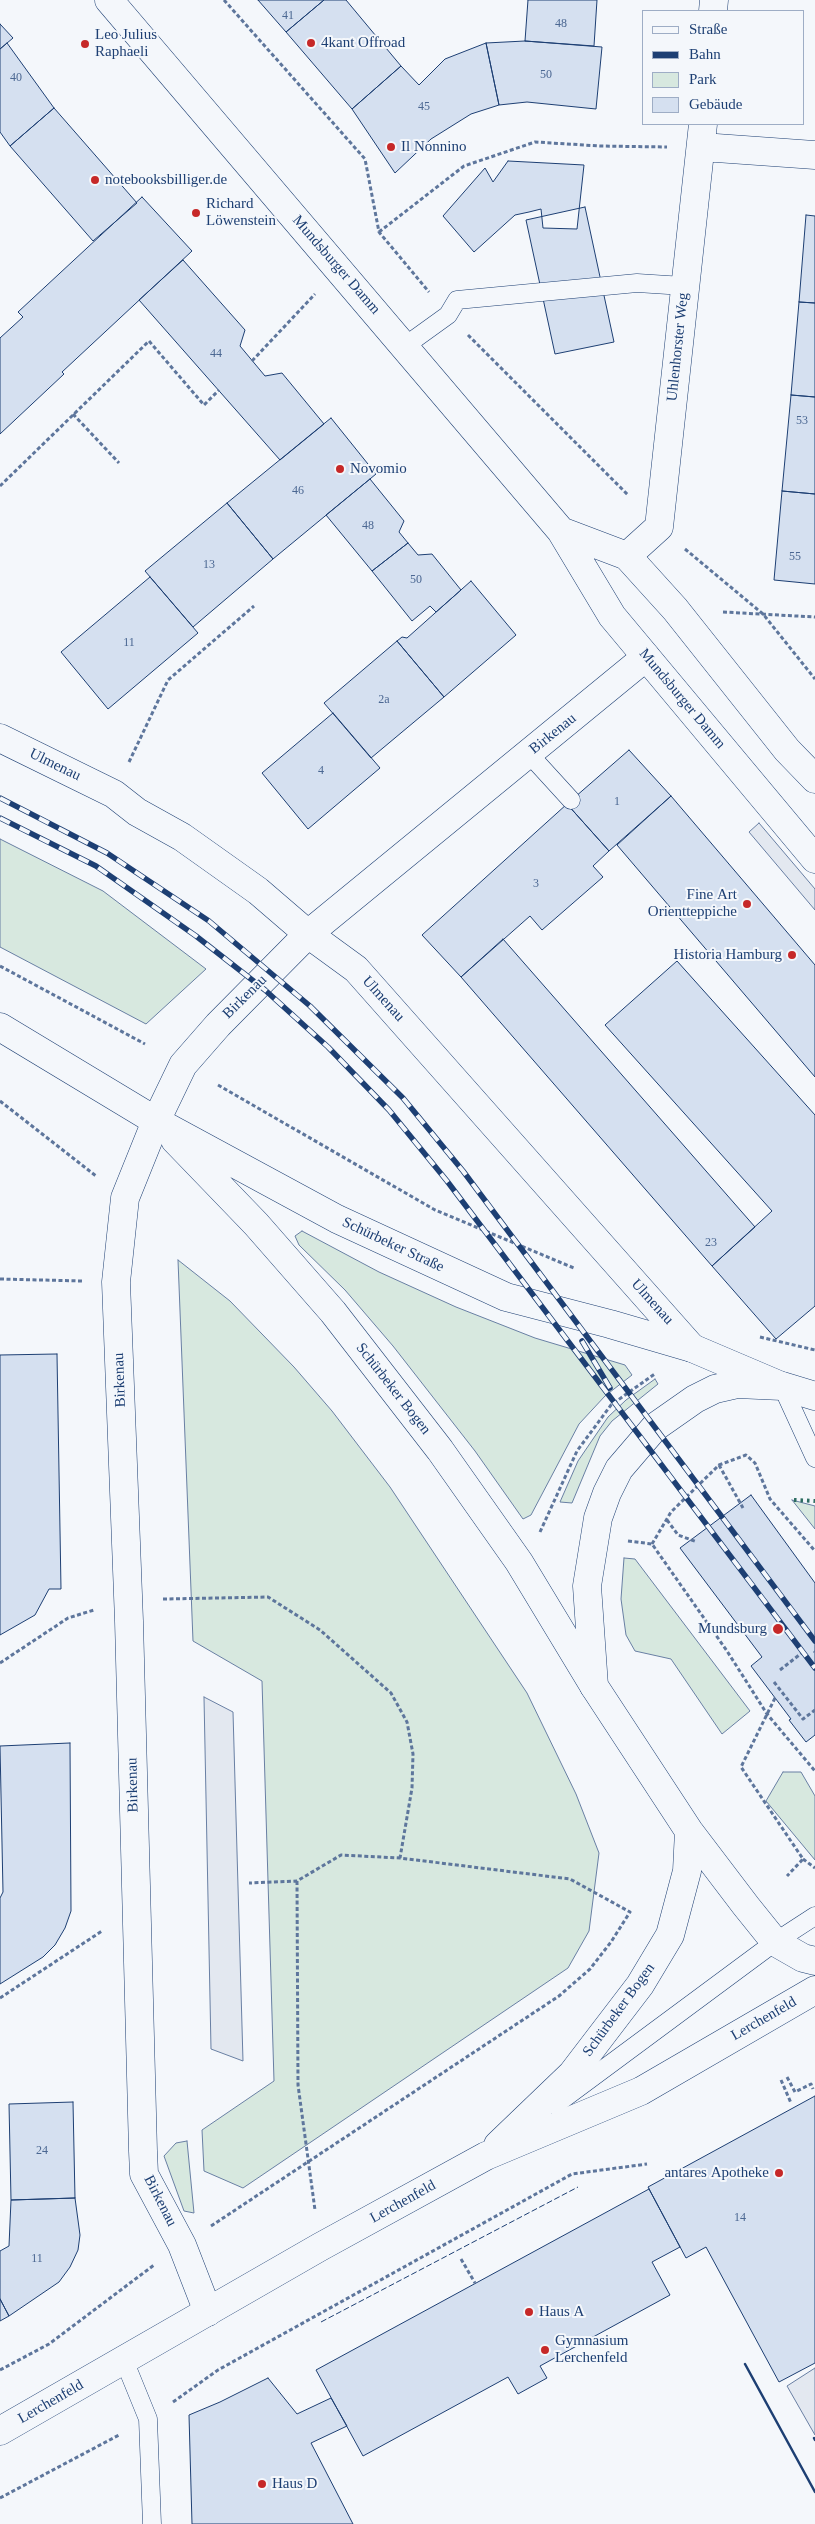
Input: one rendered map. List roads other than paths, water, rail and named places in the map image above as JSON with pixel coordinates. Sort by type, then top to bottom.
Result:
[{"type":"main road","name":"Mundsburger Damm","points":[[109,0],[561,531],[612,616],[815,859]]},
{"type":"main road","points":[[702,135],[815,155]]},
{"type":"main road","name":"Uhlenhorster Weg","points":[[627,556],[659,528],[702,135]]},
{"type":"main road","name":"Mundsburger Damm","points":[[561,531],[627,556],[675,610],[788,750],[815,779]]},
{"type":"main road","name":"Birkenau","points":[[208,2312],[182,2245],[144,2174],[128,1600],[116,1282],[125,1198],[156,1121],[183,1065],[218,1025],[308,934],[646,657]]},
{"type":"main road","name":"Ulmenau","points":[[0,738],[114,794],[137,812],[182,837],[258,891],[308,934],[356,969],[692,1348]]},
{"type":"main road","name":"Schürbeker Straße","points":[[0,1027],[156,1121],[337,1219],[506,1298],[692,1348],[782,1386],[815,1396]]},
{"type":"main road","name":"Schürbeker Bogen","points":[[156,1121],[256,1224],[333,1312],[440,1450],[518,1562],[594,1686],[689,1831],[775,1942],[803,1958],[815,1961]]},
{"type":"main road","name":"Schürbeker Bogen","points":[[594,1686],[587,1586],[598,1518],[620,1469],[655,1428],[715,1389],[737,1384],[782,1386]]},
{"type":"main road","name":"Schürbeker Bogen","points":[[486,2156],[572,2074],[640,1985],[670,1935],[687,1871],[689,1831]]},
{"type":"main road","name":"Lerchenfeld","points":[[0,2431],[320,2247],[486,2156],[641,2091],[815,1990]]},
{"type":"lane","points":[[405,346],[448,315],[458,300],[637,283],[684,286]]},
{"type":"lane","points":[[529,754],[571,800]]},
{"type":"lane","points":[[782,1386],[815,1458]]},
{"type":"lane","points":[[486,2156],[775,1942],[815,1916]]},
{"type":"lane","points":[[124,2360],[148,2419],[152,2524]]},
{"type":"railway","points":[[0,798],[107,853],[209,921],[310,1006],[403,1098],[463,1171],[815,1641]]},
{"type":"railway","points":[[0,818],[96,866],[196,936],[265,990],[328,1047],[389,1110],[447,1181],[815,1668]]},
{"type":"railway","points":[[582,1341],[610,1388]]},
{"type":"place","name":"4kant Offroad","points":[[311,43]]},
{"type":"place","name":"Leo Julius Raphaeli","points":[[85,44]]},
{"type":"place","name":"Il Nonnino","points":[[391,147]]},
{"type":"place","name":"notebooksbilliger.de","points":[[95,180]]},
{"type":"place","name":"Richard Löwenstein","points":[[196,213]]},
{"type":"place","name":"Novomio","points":[[340,469]]},
{"type":"place","name":"Fine Art Orientteppiche","points":[[747,904]]},
{"type":"place","name":"Historia Hamburg","points":[[792,955]]},
{"type":"place","name":"Mundsburg","points":[[778,1629]]},
{"type":"place","name":"antares Apotheke","points":[[779,2173]]},
{"type":"place","name":"Haus A","points":[[529,2312]]},
{"type":"place","name":"Gymnasium Lerchenfeld","points":[[545,2350]]},
{"type":"place","name":"Haus D","points":[[262,2484]]}]
